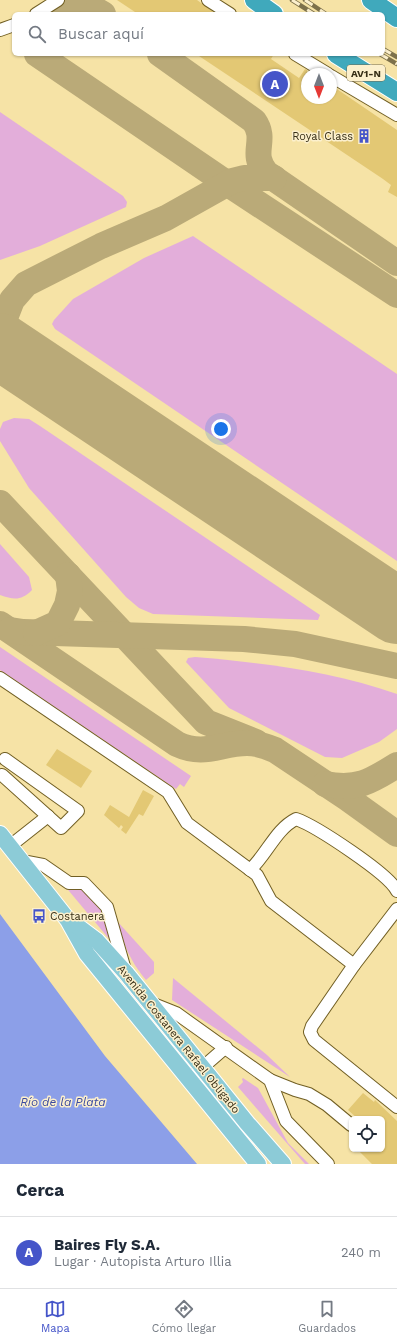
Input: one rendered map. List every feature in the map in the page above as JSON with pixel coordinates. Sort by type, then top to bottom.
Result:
[{"type":"highway","points":[[254,0],[271,12]]},
{"type":"highway","points":[[370,0],[397,18]]},
{"type":"highway","name":"AV1-N","points":[[339,56],[397,92]]},
{"type":"main road","name":"Avenida Costanera Rafael Obligado","points":[[5,840],[68,920],[87,954],[188,1080],[258,1164]]},
{"type":"main road","name":"Avenida Costanera Rafael Obligado","points":[[68,920],[97,941],[126,973],[283,1164]]},
{"type":"lane","points":[[39,12],[58,0]]},
{"type":"lane","points":[[208,0],[227,12]]},
{"type":"lane","points":[[0,30],[12,26]]},
{"type":"lane","points":[[298,56],[318,68]]},
{"type":"lane","points":[[337,80],[397,115]]},
{"type":"lane","points":[[0,678],[168,792],[187,823],[257,875],[272,901],[354,965]]},
{"type":"lane","points":[[2,775],[61,828],[78,811],[5,759]]},
{"type":"lane","points":[[5,840],[48,816]]},
{"type":"lane","points":[[250,870],[259,862],[286,824],[296,819],[307,823],[355,855],[391,882],[397,891]]},
{"type":"lane","points":[[22,861],[43,865],[69,883],[84,883],[106,905],[126,973]]},
{"type":"lane","points":[[397,909],[354,965],[312,1026],[311,1036],[397,1107]]},
{"type":"lane","points":[[151,1003],[176,1013],[226,1047],[270,1080],[309,1094],[349,1123]]},
{"type":"lane","points":[[188,1080],[226,1047]]},
{"type":"lane","points":[[270,1080],[286,1121],[328,1164]]},
{"type":"shaded area","points":[[0,112],[123,196],[127,202],[126,207],[40,246],[0,260]]},
{"type":"shaded area","points":[[193,236],[397,374],[397,561],[55,329],[52,324],[54,320],[73,299],[144,258]]},
{"type":"shaded area","points":[[14,418],[29,419],[40,426],[320,615],[318,620],[153,614],[139,608],[126,597],[29,488],[0,441],[0,429],[3,422]]},
{"type":"shaded area","points":[[0,544],[29,577],[32,590],[21,598],[13,599],[0,595]]},
{"type":"shaded area","points":[[0,647],[191,776],[184,787],[180,784],[176,789],[0,670]]},
{"type":"shaded area","points":[[195,657],[297,669],[347,679],[397,694],[397,729],[379,742],[342,758],[325,757],[229,708],[186,662],[188,658]]},
{"type":"shaded area","points":[[64,885],[83,886],[104,908],[110,940]]},
{"type":"shaded area","points":[[117,921],[154,962],[154,973],[146,980],[128,952]]},
{"type":"shaded area","points":[[173,978],[267,1055],[290,1077],[172,1000]]},
{"type":"shaded area","points":[[243,1078],[258,1088],[288,1143],[309,1164],[305,1164],[238,1087],[243,1082]]},
{"type":"water","name":"Río de la Plata","points":[[0,914],[105,1056],[197,1164],[0,1164]]},
{"type":"building","points":[[117,0],[197,0],[213,12],[135,12]]},
{"type":"building","points":[[199,56],[273,56],[271,59],[299,78],[301,75],[301,104],[337,104],[337,89],[397,130],[397,197],[388,192],[391,185]]},
{"type":"building","points":[[57,749],[92,771],[81,788],[46,765]]},
{"type":"building","points":[[143,790],[154,796],[143,816],[139,814],[126,834],[121,830],[123,827],[121,825],[119,828],[104,815],[110,805],[129,817]]},
{"type":"building","points":[[363,1093],[374,1102],[375,1100],[397,1121],[397,1164],[372,1164],[360,1152],[385,1152],[385,1116],[355,1116],[348,1110]]},
{"type":"taxiway","points":[[53,12],[74,0]]},
{"type":"taxiway","points":[[78,0],[99,12]]},
{"type":"taxiway","points":[[40,56],[219,178],[397,295]]},
{"type":"taxiway","points":[[163,56],[254,121],[258,128],[259,135],[259,159],[261,166],[266,173],[397,263]]},
{"type":"taxiway","points":[[16,357],[7,343],[3,323],[12,300],[26,284],[101,246],[166,218],[232,181],[244,178],[274,178]]},
{"type":"taxiway","points":[[0,363],[24,366],[43,375]]},
{"type":"taxiway","points":[[0,503],[206,722],[256,742]]},
{"type":"taxiway","points":[[36,633],[58,623],[67,605],[70,591],[68,575]]},
{"type":"taxiway","points":[[0,624],[177,744],[187,748],[204,749],[247,743],[258,744],[275,750],[347,798],[397,834]]},
{"type":"taxiway","points":[[10,630],[23,632],[244,639],[295,644],[397,666]]},
{"type":"taxiway","points":[[325,784],[346,786],[363,783],[379,776],[397,765]]},
{"type":"runway","points":[[0,346],[397,611]]},
{"type":"railway","points":[[292,0],[311,12]]},
{"type":"railway","points":[[305,0],[323,12]]},
{"type":"railway","points":[[385,50],[397,57]]},
{"type":"railway","points":[[383,56],[397,64]]},
{"type":"place","name":"Baires Fly S.A.","points":[[275,84]]},
{"type":"place","name":"Royal Class","points":[[364,136]]},
{"type":"place","name":"Costanera","points":[[39,916]]}]
